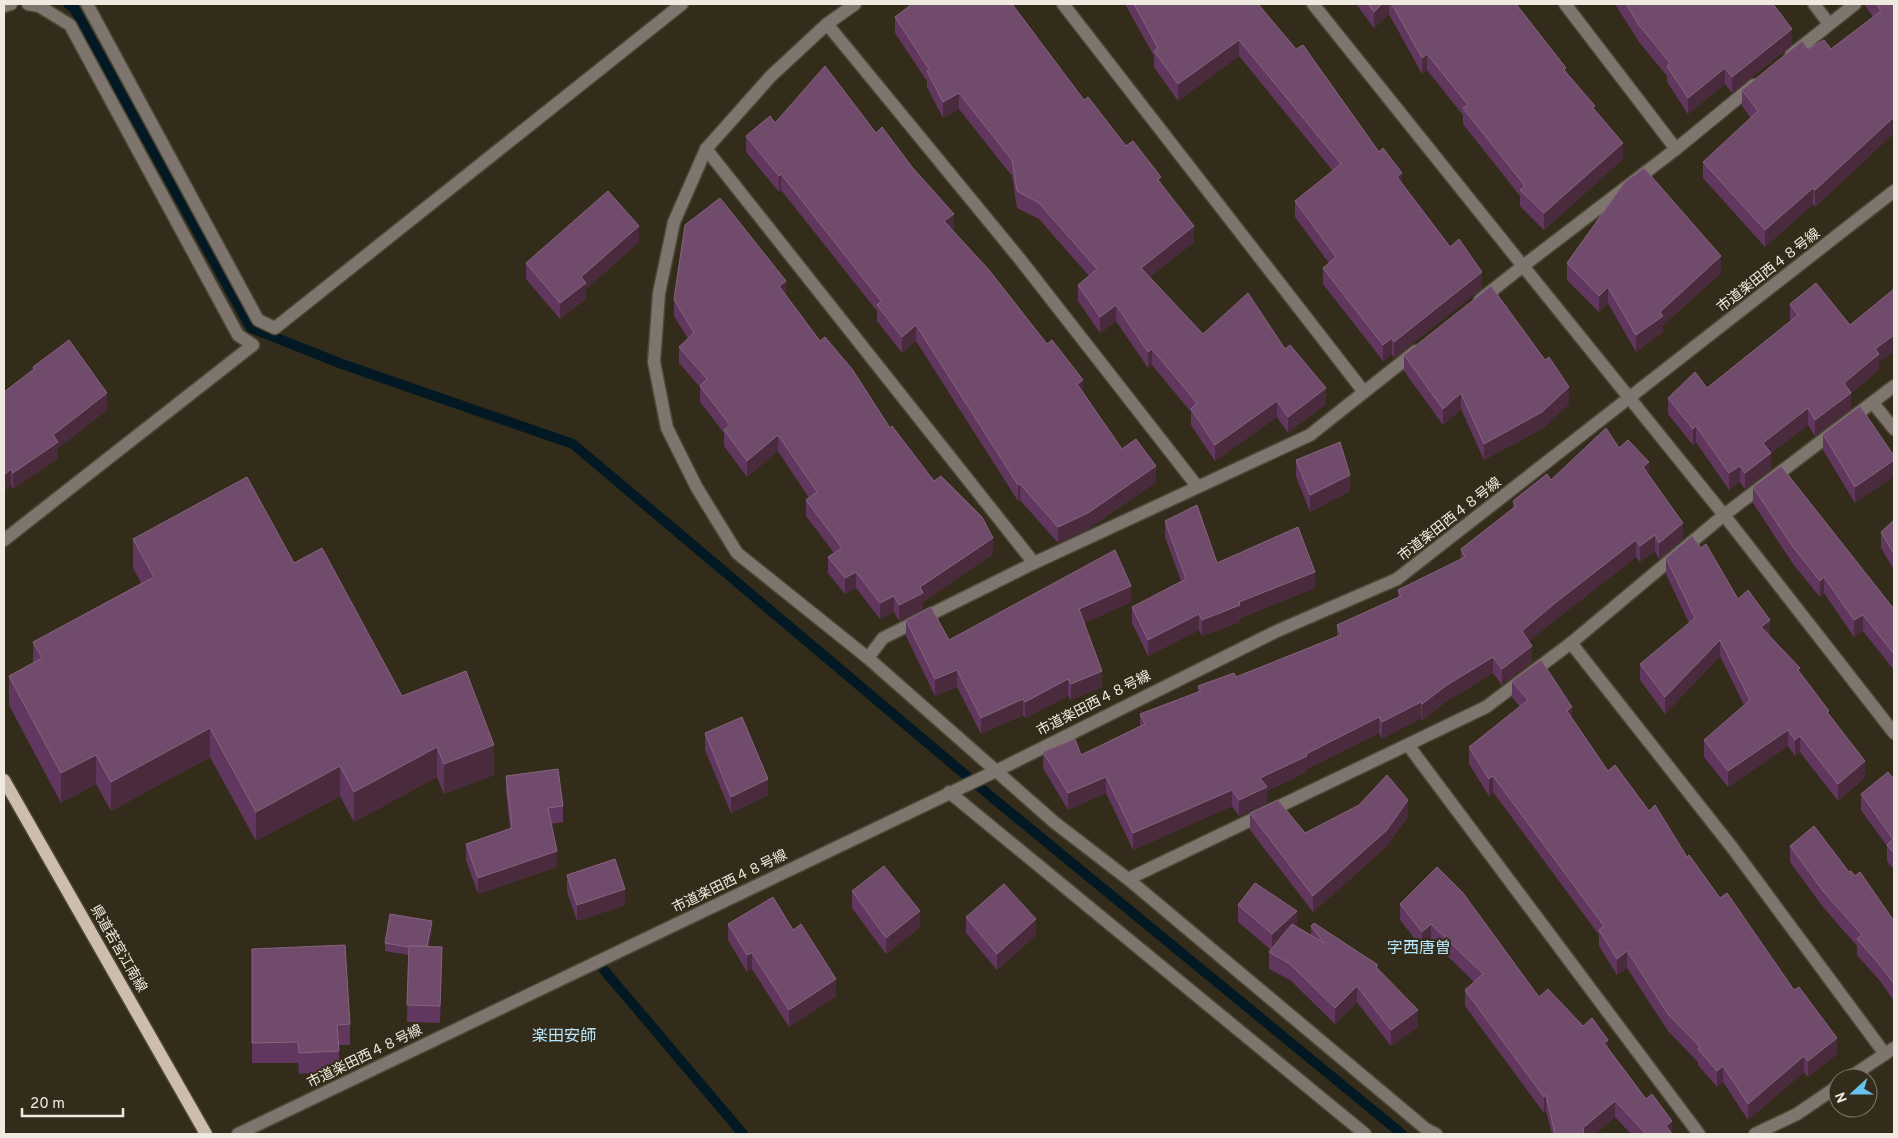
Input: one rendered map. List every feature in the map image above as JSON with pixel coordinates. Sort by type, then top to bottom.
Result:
[{"type":"main road","name":"県道若宮江南線","points":[[4,780],[206,1134]]},
{"type":"street","points":[[4,6],[11,4]]},
{"type":"street","points":[[4,540],[253,345],[238,335],[70,26],[39,6],[28,4]]},
{"type":"street","points":[[88,4],[258,320],[275,328],[682,4]]},
{"type":"street","points":[[855,4],[827,24],[771,76],[706,149],[674,222],[659,293],[654,362],[667,428],[696,488],[737,553],[868,658],[1054,822],[1128,879],[1426,1129],[1436,1134]]},
{"type":"street","points":[[1063,4],[1364,392]]},
{"type":"street","points":[[1313,4],[1724,515],[1894,733]]},
{"type":"street","points":[[1565,4],[1676,149]]},
{"type":"street","points":[[1814,4],[1829,24]]},
{"type":"street","points":[[1783,61],[1856,4]]},
{"type":"street","points":[[827,24],[1019,258],[1197,486]]},
{"type":"street","points":[[1472,307],[1676,149],[1760,80]]},
{"type":"street","points":[[706,149],[1034,563]]},
{"type":"street","name":"市道楽田西４８号線","points":[[238,1134],[948,792],[996,771],[1277,631],[1397,580],[1894,191]]},
{"type":"street","points":[[868,658],[883,638],[1034,563],[1310,435],[1428,341]]},
{"type":"street","points":[[1128,879],[1486,707],[1571,643],[1724,515],[1894,386]]},
{"type":"street","points":[[1873,403],[1894,429]]},
{"type":"street","points":[[1571,643],[1890,1051],[1865,1068]]},
{"type":"street","points":[[1408,745],[1699,1134]]},
{"type":"street","points":[[948,792],[1364,1134]]},
{"type":"street","points":[[1755,1134],[1797,1114],[1828,1093]]},
{"type":"building","points":[[912,4],[1012,4],[1084,100],[1088,97],[1126,146],[1133,141],[1161,177],[1158,180],[1194,226],[1141,268],[1203,334],[1248,293],[1285,349],[1290,345],[1326,388],[1288,417],[1277,401],[1215,445],[1191,409],[1197,403],[1152,349],[1148,352],[1116,305],[1100,317],[1078,285],[1097,269],[1039,203],[1017,191],[1012,160],[959,93],[943,102],[927,71],[929,69],[895,17]]},
{"type":"building","points":[[1134,4],[1258,4],[1296,49],[1303,45],[1379,152],[1383,148],[1402,173],[1397,177],[1450,247],[1459,239],[1482,272],[1394,342],[1392,338],[1383,345],[1323,268],[1336,257],[1295,201],[1341,164],[1239,40],[1178,84],[1154,51],[1158,48]]},
{"type":"building","points":[[1368,4],[1382,4],[1374,12]]},
{"type":"building","points":[[1392,4],[1516,4],[1566,68],[1564,70],[1595,106],[1593,108],[1623,143],[1544,213],[1520,190],[1525,186],[1463,108],[1468,105],[1427,54],[1422,58]]},
{"type":"building","points":[[1626,4],[1773,4],[1792,29],[1732,77],[1725,68],[1688,98],[1667,66],[1670,63],[1639,25]]},
{"type":"building","points":[[1876,4],[1894,4],[1894,117],[1815,190],[1813,188],[1765,230],[1703,162],[1758,111],[1742,90],[1802,41],[1808,49],[1824,40],[1831,49],[1881,11]]},
{"type":"building","points":[[825,66],[876,133],[882,127],[912,167],[954,214],[944,221],[989,270],[1047,344],[1052,340],[1083,380],[1077,384],[1122,449],[1136,439],[1156,466],[1088,513],[1058,527],[1020,484],[1018,485],[916,325],[902,337],[877,305],[881,301],[781,174],[779,176],[746,136],[770,116],[775,123]]},
{"type":"building","points":[[1644,168],[1721,256],[1660,312],[1663,316],[1636,335],[1608,287],[1599,296],[1567,263],[1625,182]]},
{"type":"building","points":[[608,191],[639,226],[581,277],[586,283],[560,303],[526,263]]},
{"type":"building","points":[[720,198],[786,281],[779,286],[820,341],[825,337],[852,369],[890,428],[892,426],[934,481],[941,476],[982,517],[993,538],[920,587],[923,593],[899,605],[894,596],[880,603],[856,572],[845,578],[828,557],[842,548],[806,500],[817,492],[778,435],[747,461],[724,430],[730,425],[700,386],[707,379],[679,347],[694,333],[674,299],[685,225]]},
{"type":"building","points":[[1816,283],[1850,325],[1894,289],[1894,335],[1875,349],[1879,354],[1844,383],[1851,393],[1815,420],[1808,408],[1763,443],[1771,453],[1745,473],[1740,466],[1729,473],[1696,426],[1693,429],[1668,398],[1695,372],[1707,388],[1798,315],[1790,304]]},
{"type":"building","points":[[1491,286],[1545,360],[1549,357],[1569,387],[1542,412],[1484,444],[1461,393],[1443,409],[1404,355]]},
{"type":"building","points":[[69,340],[107,393],[53,435],[58,442],[13,473],[11,469],[4,475],[4,392]]},
{"type":"building","points":[[1860,406],[1894,456],[1894,460],[1855,487],[1823,434]]},
{"type":"building","points":[[1606,428],[1619,448],[1628,440],[1649,462],[1643,467],[1683,523],[1659,543],[1655,535],[1640,546],[1636,540],[1554,604],[1522,631],[1532,646],[1502,669],[1493,657],[1447,685],[1422,704],[1421,702],[1382,722],[1379,717],[1306,754],[1307,756],[1260,778],[1267,787],[1239,800],[1232,790],[1133,833],[1106,777],[1068,793],[1043,752],[1075,739],[1081,755],[1145,724],[1140,714],[1201,691],[1198,686],[1234,673],[1236,677],[1341,635],[1337,625],[1401,596],[1398,590],[1465,557],[1461,549],[1516,506],[1513,501],[1547,474],[1551,480]]},
{"type":"building","points":[[1340,442],[1350,475],[1310,495],[1296,460]]},
{"type":"building","points":[[1781,466],[1894,609],[1894,654],[1863,615],[1854,620],[1824,577],[1820,581],[1793,547],[1753,487]]},
{"type":"building","points":[[247,477],[294,563],[322,548],[402,696],[466,671],[494,745],[444,764],[437,747],[354,792],[340,766],[256,812],[210,728],[111,782],[96,755],[61,773],[9,676],[42,658],[33,642],[154,577],[133,539]]},
{"type":"building","points":[[1197,505],[1217,563],[1298,527],[1315,572],[1239,602],[1240,605],[1202,620],[1199,614],[1148,640],[1132,607],[1186,579],[1165,521]]},
{"type":"building","points":[[1894,520],[1894,554],[1881,532]]},
{"type":"building","points":[[1692,536],[1701,548],[1706,544],[1738,599],[1748,590],[1770,620],[1761,627],[1800,668],[1798,670],[1829,711],[1827,712],[1865,761],[1838,784],[1800,736],[1795,740],[1788,730],[1728,771],[1704,740],[1750,700],[1720,640],[1665,697],[1640,664],[1695,618],[1666,558]]},
{"type":"building","points":[[1115,550],[1131,586],[1079,609],[1102,671],[1071,684],[1068,679],[1025,702],[1023,699],[981,718],[957,670],[935,679],[906,620],[931,607],[949,640]]},
{"type":"building","points":[[1541,660],[1572,707],[1567,711],[1608,771],[1615,765],[1649,811],[1655,805],[1687,857],[1689,855],[1720,898],[1727,893],[1794,990],[1799,987],[1837,1038],[1808,1061],[1804,1056],[1748,1104],[1723,1066],[1717,1071],[1698,1049],[1700,1047],[1668,1014],[1627,951],[1617,959],[1599,930],[1604,926],[1493,776],[1489,779],[1469,747],[1528,700],[1512,681]]},
{"type":"building","points":[[742,717],[768,779],[731,797],[705,733]]},
{"type":"building","points":[[558,769],[563,806],[548,808],[557,851],[478,878],[466,844],[512,828],[506,776]]},
{"type":"building","points":[[1888,772],[1894,780],[1894,853],[1887,845],[1893,839],[1861,794]]},
{"type":"building","points":[[1387,775],[1408,800],[1387,830],[1313,896],[1250,813],[1278,800],[1305,833],[1359,805]]},
{"type":"building","points":[[1814,826],[1849,872],[1851,871],[1855,876],[1860,872],[1894,921],[1894,984],[1857,939],[1862,935],[1823,891],[1790,846]]},
{"type":"building","points":[[615,859],[625,889],[577,905],[567,875]]},
{"type":"building","points":[[884,866],[920,911],[886,938],[852,891]]},
{"type":"building","points":[[1437,867],[1463,893],[1539,997],[1548,989],[1583,1026],[1592,1018],[1608,1040],[1604,1043],[1646,1099],[1652,1094],[1672,1121],[1666,1126],[1672,1134],[1646,1134],[1615,1101],[1583,1128],[1584,1134],[1555,1134],[1546,1095],[1544,1097],[1465,990],[1483,974],[1431,924],[1422,932],[1400,904]]},
{"type":"building","points":[[1255,883],[1297,911],[1272,934],[1238,905]]},
{"type":"building","points":[[1004,884],[1036,919],[997,954],[966,917]]},
{"type":"building","points":[[773,897],[793,930],[801,924],[836,979],[789,1010],[752,953],[747,955],[728,924]]},
{"type":"building","points":[[390,914],[432,921],[427,946],[408,947],[385,943]]},
{"type":"building","points":[[1314,923],[1378,965],[1376,967],[1418,1010],[1391,1030],[1357,986],[1335,1008],[1290,964],[1269,952],[1292,924],[1324,943],[1311,926]]},
{"type":"building","points":[[345,945],[350,1024],[337,1025],[339,1051],[299,1053],[298,1042],[252,1043],[252,949]]},
{"type":"building","points":[[409,946],[442,947],[440,1006],[407,1005]]},
{"type":"waterway","points":[[68,4],[74,8],[251,328],[342,364],[573,444],[994,799],[1402,1134]]},
{"type":"waterway","points":[[604,970],[743,1134]]},
{"type":"district","name":"字西唐曽","points":[[1419,949]]},
{"type":"district","name":"楽田安師","points":[[564,1037]]}]
